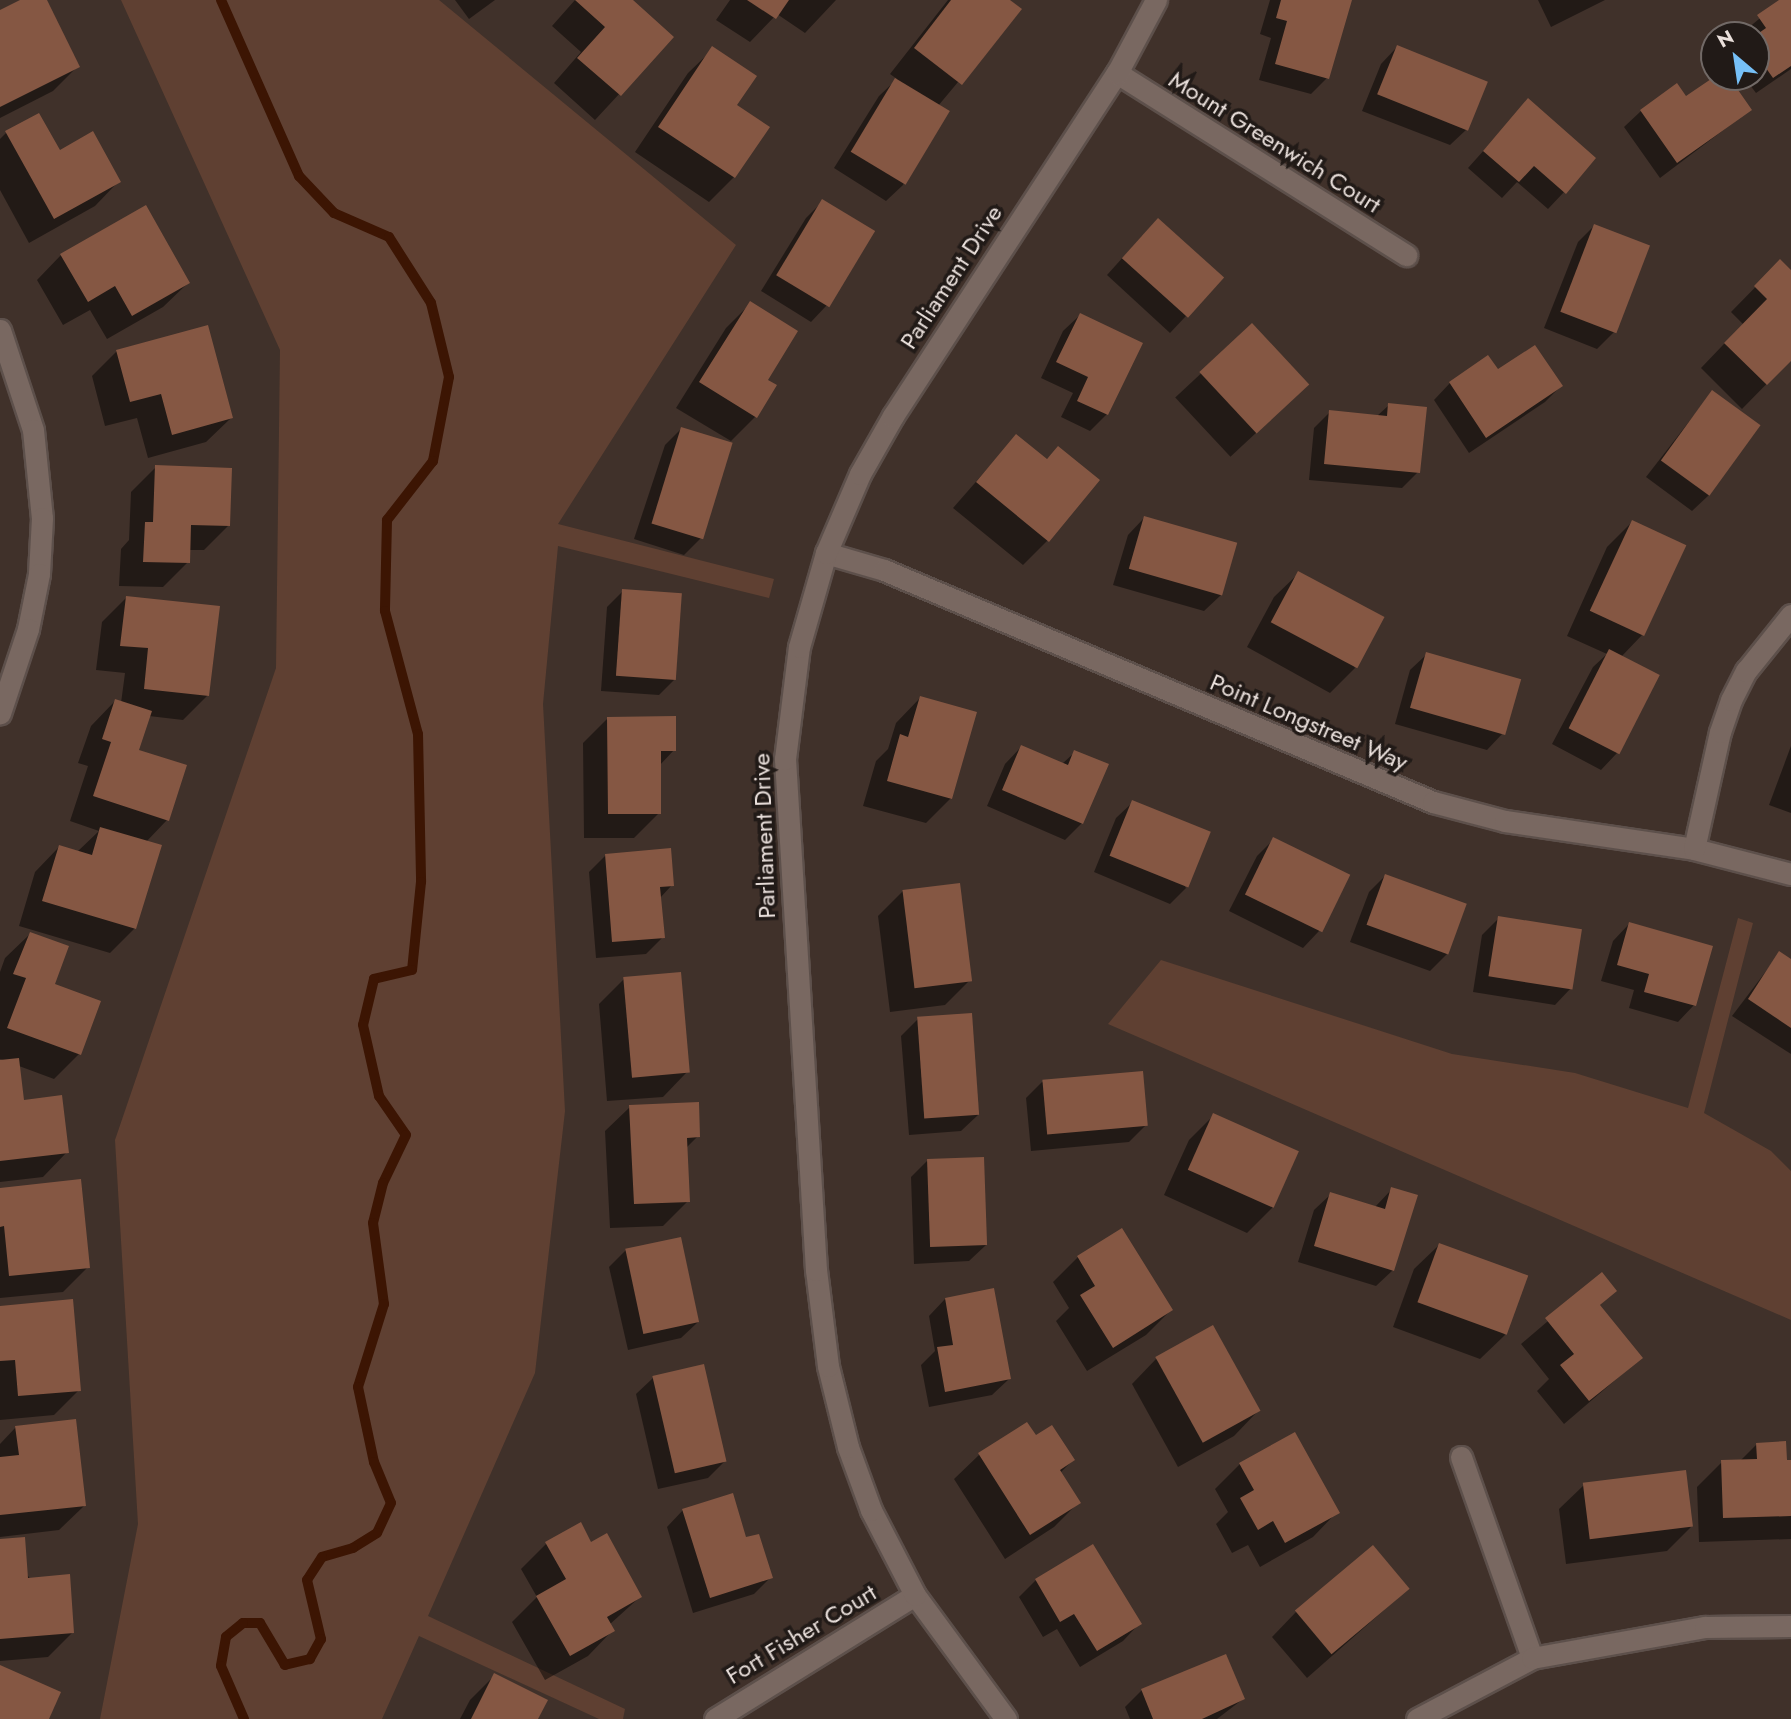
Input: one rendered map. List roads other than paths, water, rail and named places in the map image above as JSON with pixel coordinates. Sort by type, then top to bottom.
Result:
[{"type":"street","name":"Parliament Drive","points":[[1006,1719],[915,1595],[871,1510],[848,1447],[828,1366],[816,1270],[785,759],[795,666],[826,552],[860,474],[893,416],[1117,73],[1156,0]]},
{"type":"street","name":"Mount Greenwich Court","points":[[1117,73],[1406,255]]},
{"type":"street","points":[[0,330],[33,430],[42,518],[39,574],[28,629],[0,713]]},
{"type":"street","name":"Point Longstreet Way","points":[[826,552],[884,570],[1433,802],[1505,821],[1694,849],[1791,874]]},
{"type":"street","points":[[1694,849],[1720,732],[1731,700],[1746,670],[1791,615]]},
{"type":"street","points":[[1461,1457],[1532,1658]]},
{"type":"street","name":"Fort Fisher Court","points":[[715,1719],[915,1595]]},
{"type":"street","points":[[1417,1719],[1532,1658],[1705,1627],[1791,1626]]},
{"type":"waterway","points":[[221,0],[299,176],[334,213],[389,237],[431,303],[449,377],[433,461],[387,520],[385,611],[418,734],[421,882],[412,970],[374,979],[363,1025],[379,1096],[406,1135],[383,1183],[373,1223],[384,1304],[358,1387],[374,1462],[391,1503],[377,1533],[353,1548],[322,1557],[307,1580],[321,1639],[310,1659],[285,1665],[260,1623],[243,1623],[226,1637],[221,1666],[244,1719]]}]
